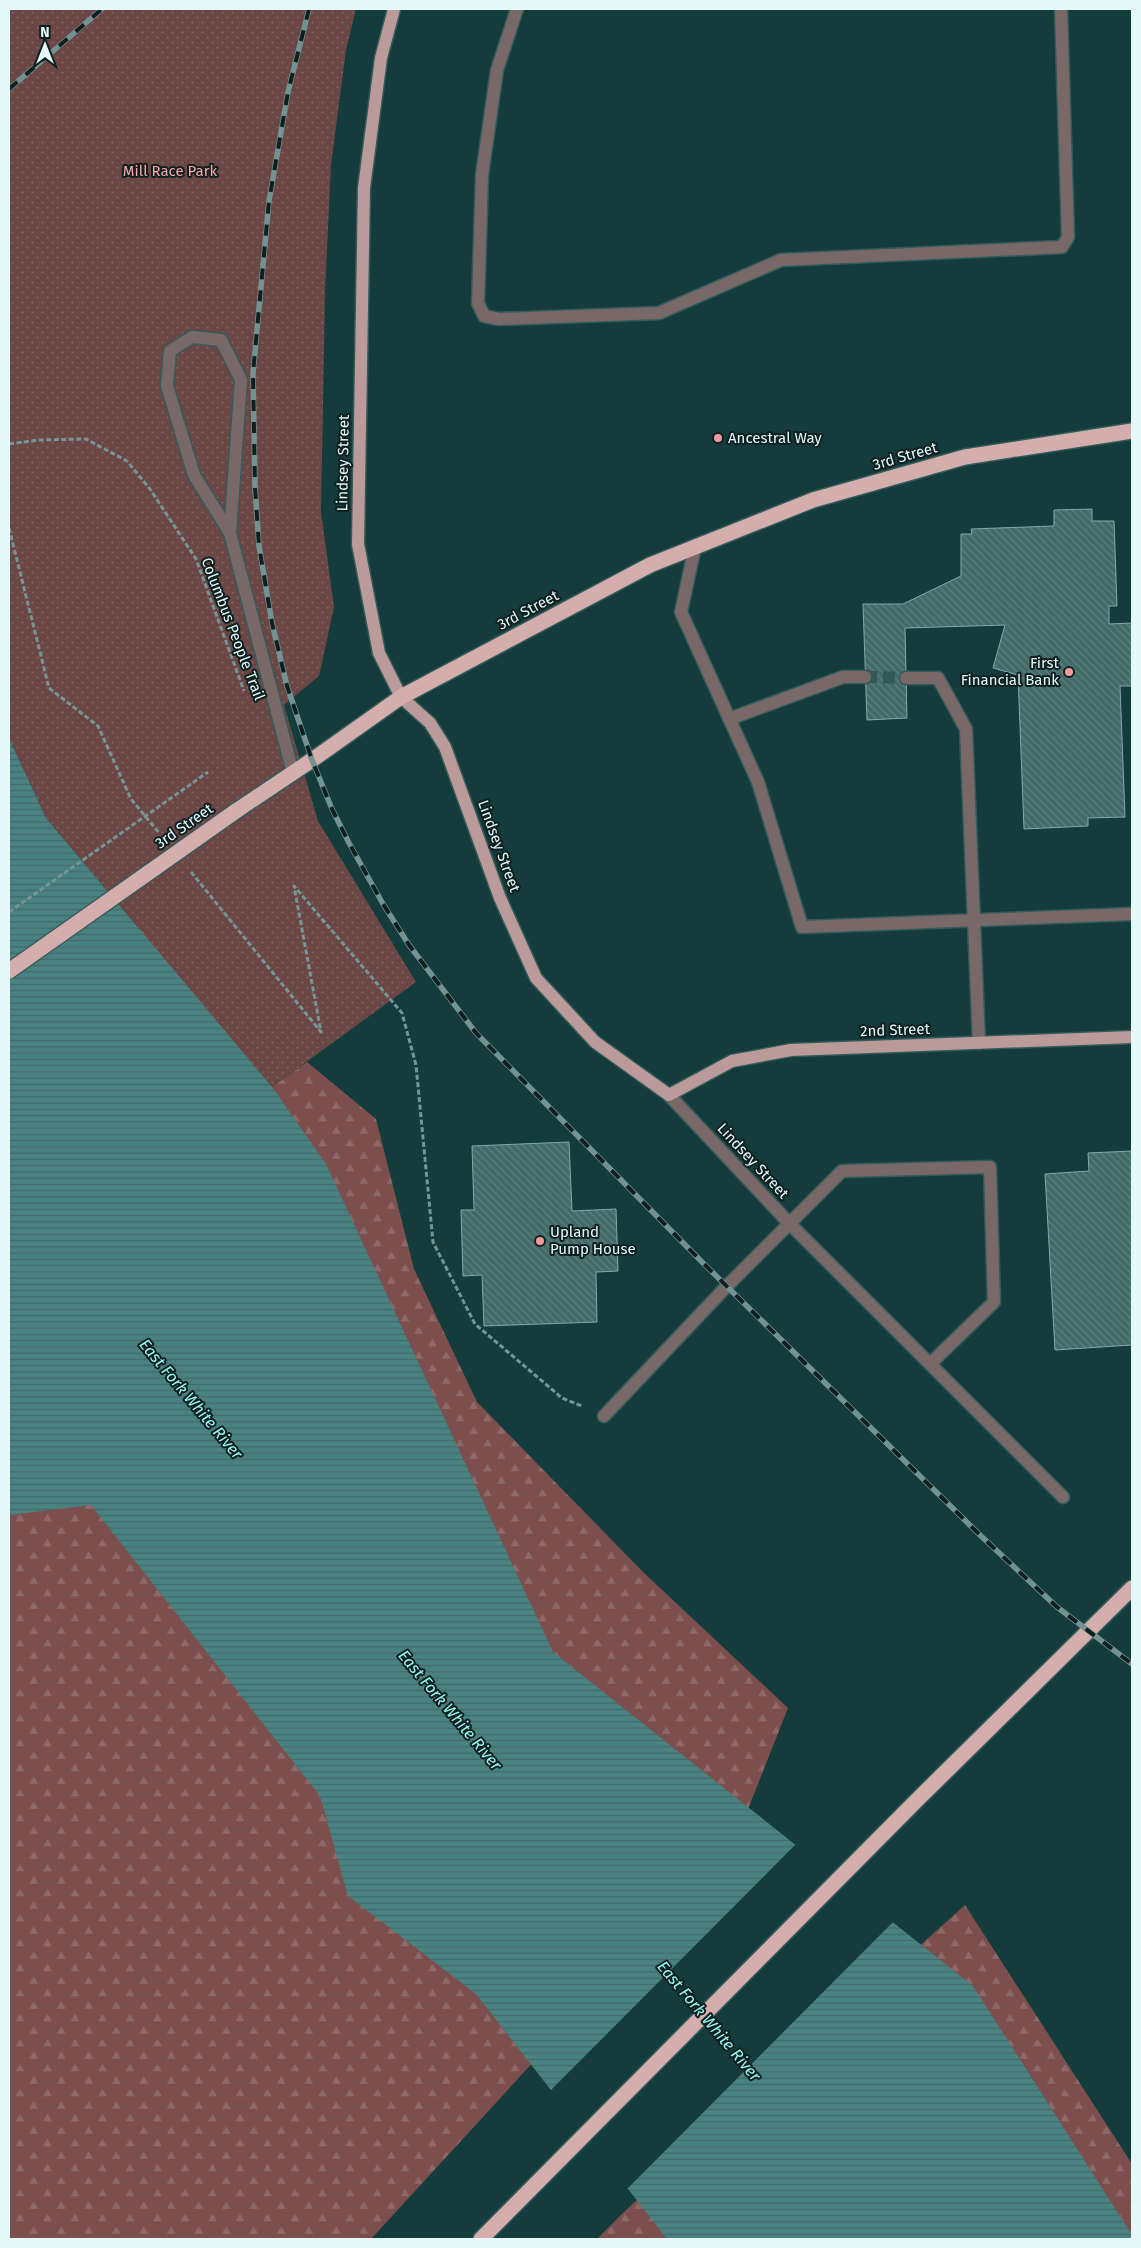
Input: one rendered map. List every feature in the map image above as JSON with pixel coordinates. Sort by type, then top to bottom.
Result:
[{"type":"highway","name":"3rd Street","points":[[9,971],[401,697],[650,565],[814,500],[965,457],[1132,431]]},
{"type":"highway","points":[[481,2239],[918,1799],[1132,1588]]},
{"type":"main road","name":"Lindsey Street","points":[[394,9],[382,58],[364,188],[358,544],[379,653],[401,697],[430,723],[446,747],[500,898],[536,978],[595,1042],[670,1095]]},
{"type":"main road","name":"2nd Street","points":[[670,1095],[732,1060],[791,1050],[1132,1037]]},
{"type":"street","points":[[517,9],[497,70],[482,175],[478,303],[484,316],[499,319],[659,313],[781,260],[1062,247],[1068,238],[1060,9]]},
{"type":"street","points":[[230,533],[241,380],[221,340],[192,337],[170,351],[167,386],[194,475],[230,533],[293,773]]},
{"type":"street","points":[[695,547],[682,612],[758,782],[802,927],[1132,914]]},
{"type":"street","points":[[729,719],[843,677],[866,677]]},
{"type":"street","points":[[906,678],[938,678],[966,729],[979,1043]]},
{"type":"street","name":"Lindsey Street","points":[[670,1095],[790,1223],[1063,1497]]},
{"type":"street","points":[[604,1416],[842,1171],[990,1167],[994,1302],[930,1364]]},
{"type":"path","name":"Columbus People Trail","points":[[9,444],[38,440],[86,439],[127,461],[150,489],[196,559],[245,694]]},
{"type":"path","points":[[9,528],[50,688],[98,726],[131,799],[162,838]]},
{"type":"path","points":[[9,912],[208,772]]},
{"type":"path","points":[[188,868],[321,1032],[294,886],[402,1012],[416,1065],[433,1242],[475,1324],[562,1398],[604,1416]]},
{"type":"green space","name":"Mill Race Park","points":[[9,9],[356,9],[346,50],[331,165],[325,293],[321,512],[334,607],[319,676],[284,705],[318,821],[416,982],[272,1087],[46,818],[9,738]]},
{"type":"green space","points":[[141,930],[272,1087],[307,1062],[376,1119],[414,1269],[477,1402],[643,1572],[788,1708],[735,1842],[371,2239],[9,2239],[9,1022]]},
{"type":"green space","points":[[965,1905],[1132,2164],[1132,2239],[597,2239],[627,2209]]},
{"type":"water","name":"East Fork White River","points":[[9,738],[46,818],[272,1087],[326,1164],[553,1652],[973,1986],[1132,2235],[1132,2239],[667,2239],[476,1994],[348,1896],[320,1796],[91,1505],[9,1515]]},
{"type":"pier","points":[[797,1843],[894,1921],[626,2190],[549,2092]]},
{"type":"building","name":"First Financial Bank","points":[[1092,509],[1092,521],[1114,521],[1117,606],[1109,606],[1109,624],[1132,623],[1132,686],[1120,686],[1125,817],[1088,818],[1088,826],[1024,829],[1018,675],[993,668],[1005,625],[905,628],[907,718],[867,720],[863,604],[903,604],[961,576],[961,534],[972,534],[971,529],[1054,526],[1054,510]]},
{"type":"building","name":"Upland Pump House","points":[[569,1142],[572,1211],[616,1209],[618,1271],[596,1272],[597,1322],[484,1326],[482,1275],[463,1276],[461,1210],[474,1210],[472,1146]]},
{"type":"building","points":[[1132,1151],[1132,1345],[1055,1350],[1045,1174],[1089,1171],[1088,1153]]},
{"type":"tunnel","points":[[865,677],[906,678]]},
{"type":"railway","points":[[9,89],[102,9]]},
{"type":"railway","points":[[309,9],[288,92],[269,201],[253,373],[255,487],[259,546],[272,623],[287,686],[312,760],[332,809],[383,904],[409,945],[476,1033],[702,1262],[981,1536],[1057,1607],[1132,1664]]},
{"type":"place","name":"Ancestral Way","points":[[718,438]]},
{"type":"place","name":"First Financial Bank","points":[[1069,672]]},
{"type":"place","name":"Upland Pump House","points":[[540,1241]]}]
